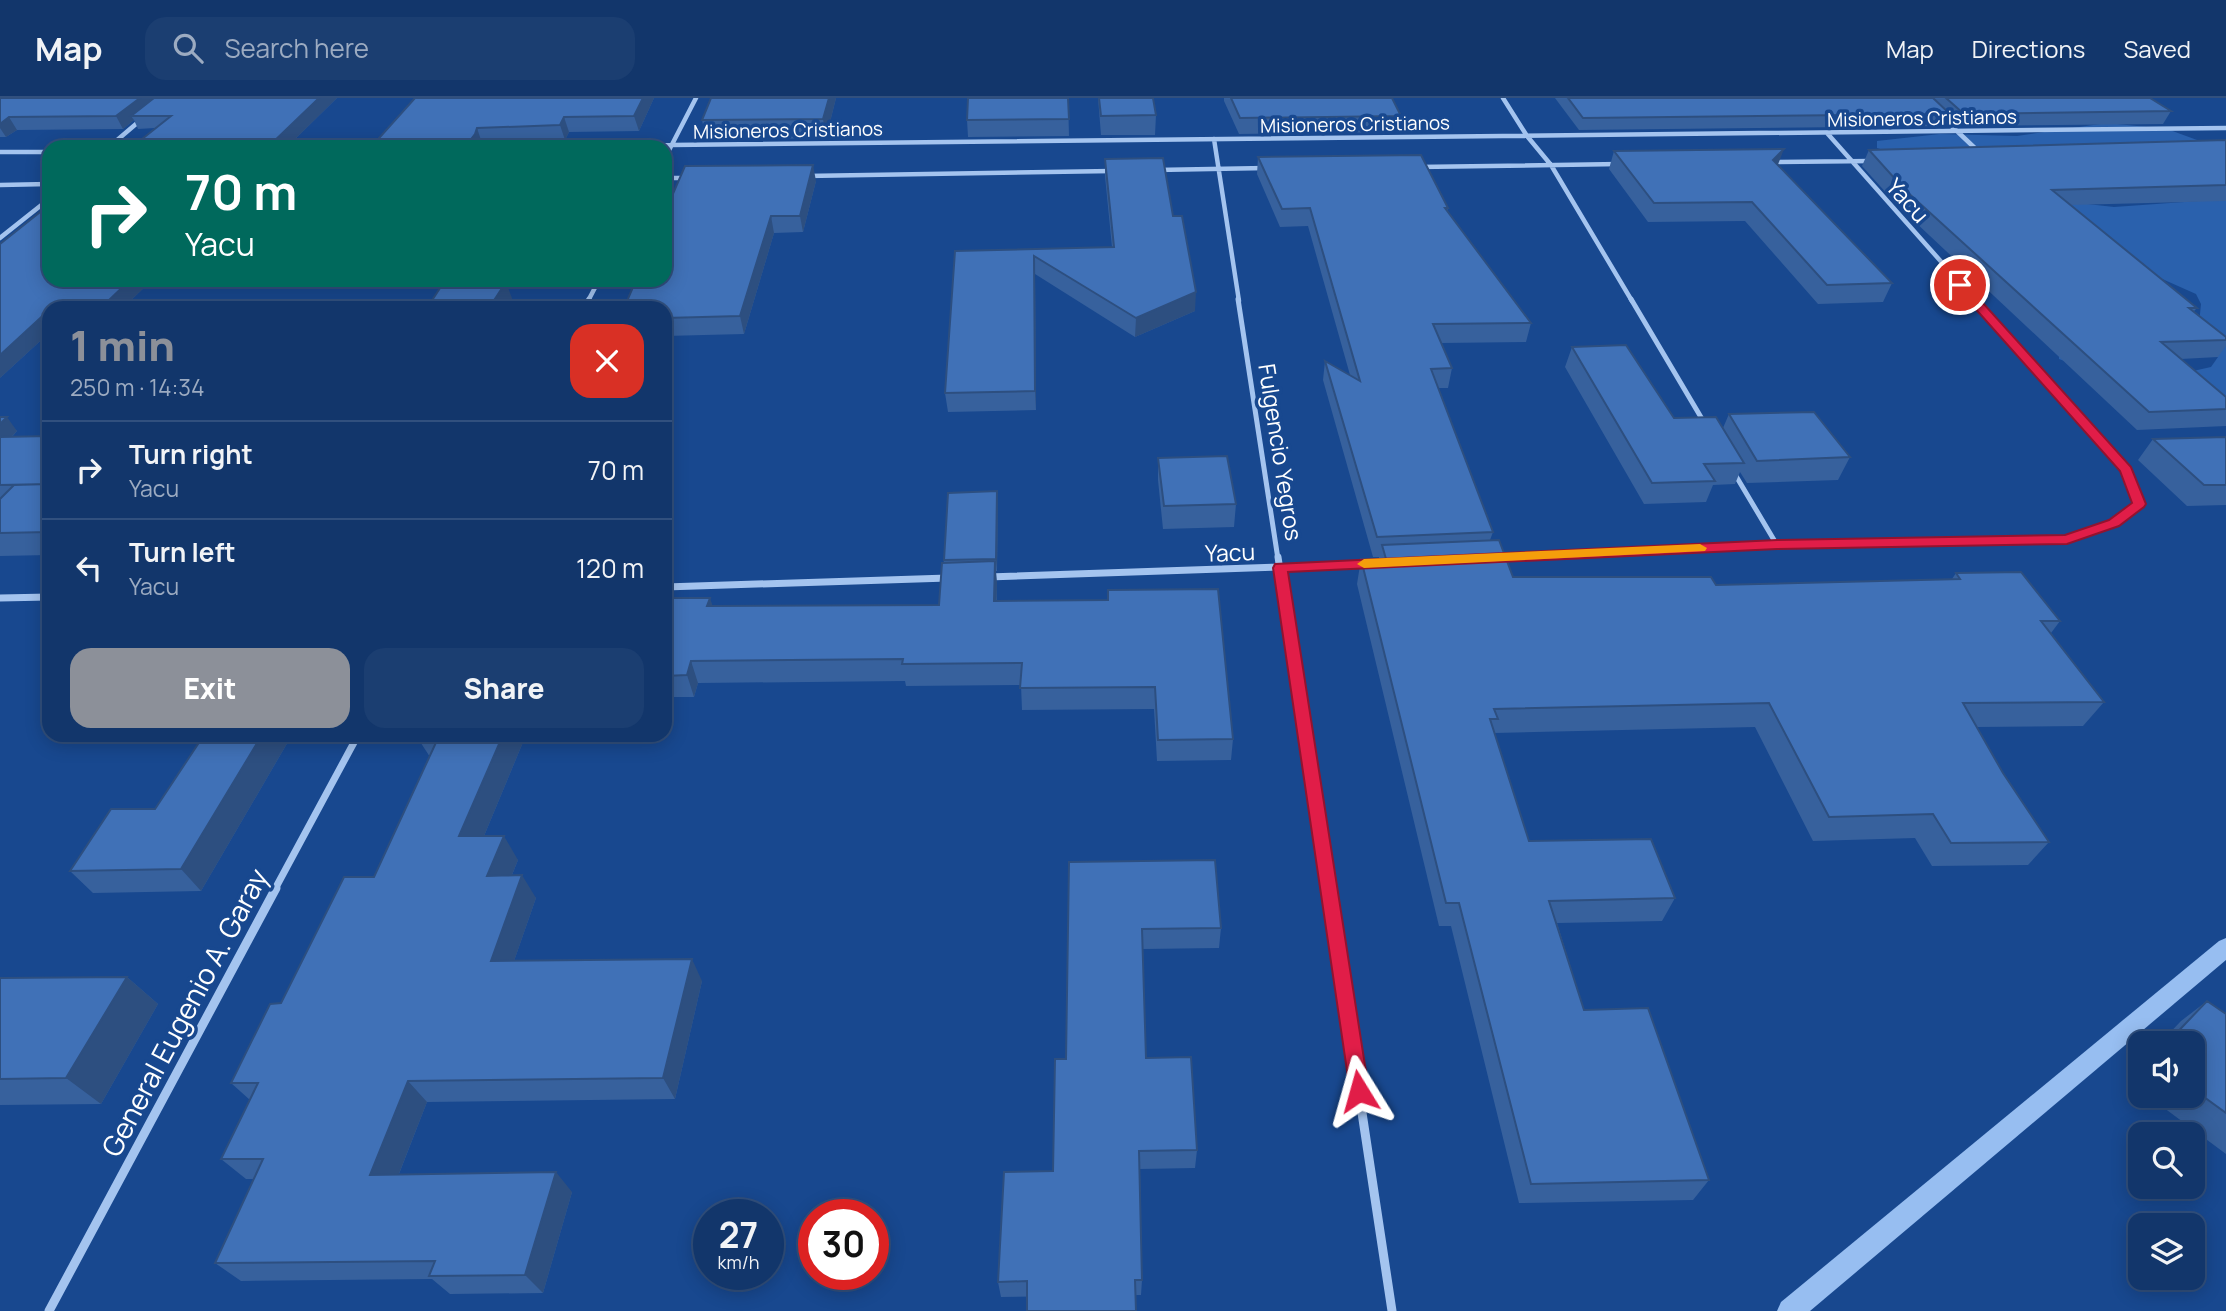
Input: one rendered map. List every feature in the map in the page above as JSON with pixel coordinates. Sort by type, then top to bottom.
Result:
[{"type":"street","points":[[673,145],[696,98]]},
{"type":"street","points":[[1503,98],[1527,136],[1551,165],[1706,426]]},
{"type":"street","points":[[1930,106],[1986,159]]},
{"type":"street","points":[[117,140],[148,114]]},
{"type":"street","name":"Misioneros Cristianos","points":[[673,145],[2226,128]]},
{"type":"street","name":"Yacu","points":[[1487,558],[1777,545],[2067,539],[2114,523],[2140,504],[2126,470],[1826,133]]},
{"type":"street","name":"Fulgencio Yegros","points":[[1214,139],[1392,1311]]},
{"type":"street","points":[[0,152],[42,152]]},
{"type":"street","name":"Misioneros Cristianos","points":[[1768,162],[1877,161]]},
{"type":"street","name":"Misioneros Cristianos","points":[[1412,167],[1632,164]]},
{"type":"street","name":"Misioneros Cristianos","points":[[1149,170],[1273,168]]},
{"type":"street","points":[[803,176],[1121,171]]},
{"type":"street","points":[[672,178],[693,178]]},
{"type":"street","points":[[0,185],[42,184]]},
{"type":"street","points":[[0,239],[42,205]]},
{"type":"street","points":[[1727,462],[1777,545]]},
{"type":"street","name":"Yacu","points":[[972,577],[1376,563]]},
{"type":"street","points":[[672,587],[958,578]]},
{"type":"street","points":[[0,598],[42,597]]},
{"type":"street","name":"General Eugenio A. Garay","points":[[49,1311],[354,742]]},
{"type":"shaded area","points":[[2107,123],[2167,129],[2208,144],[2069,202],[2114,207],[2226,199],[2226,399],[2084,368],[2059,359],[2059,348],[2193,371],[2211,367],[2218,357],[2199,324],[2201,304],[2196,294],[2151,274],[1952,172],[1877,148],[1877,141],[1940,134],[2017,136]]},
{"type":"building","points":[[0,98],[140,98],[116,116],[9,117],[0,124]]},
{"type":"building","points":[[154,98],[319,98],[275,140],[141,140],[171,116],[131,116]]},
{"type":"building","points":[[415,98],[643,98],[634,116],[564,117],[560,125],[477,128],[470,140],[377,140]]},
{"type":"building","points":[[711,98],[829,98],[823,119],[702,120]]},
{"type":"building","points":[[968,98],[1068,98],[1069,119],[967,120]]},
{"type":"building","points":[[1099,98],[1153,98],[1156,115],[1101,116]]},
{"type":"building","points":[[1231,98],[1392,98],[1401,116],[1240,118]]},
{"type":"building","points":[[1568,98],[1933,98],[1950,114],[1583,118]]},
{"type":"building","points":[[1946,98],[2150,98],[2171,111],[1964,114]]},
{"type":"building","points":[[2226,140],[2226,185],[2052,190],[2197,308],[2189,308],[2226,337],[2226,340],[2161,342],[2226,397],[2226,409],[2149,412],[1905,190],[1869,150]]},
{"type":"building","points":[[1784,149],[1773,160],[1892,283],[1827,285],[1752,202],[1654,203],[1614,151]]},
{"type":"building","points":[[1421,155],[1448,208],[1445,208],[1531,323],[1433,324],[1452,368],[1431,369],[1493,532],[1377,537],[1325,361],[1360,381],[1310,208],[1282,209],[1258,157]]},
{"type":"building","points":[[1163,158],[1173,216],[1182,216],[1196,292],[1136,318],[1034,256],[1035,391],[945,393],[955,251],[1114,247],[1105,159]]},
{"type":"building","points":[[813,165],[800,216],[771,216],[740,316],[672,318],[672,301],[627,301],[633,287],[672,287],[672,196],[685,166]]},
{"type":"building","points":[[42,211],[42,287],[123,287],[108,301],[42,301],[42,316],[0,355],[0,244]]},
{"type":"building","points":[[441,287],[503,287],[494,301],[432,301]]},
{"type":"building","points":[[1626,345],[1674,418],[1716,417],[1744,463],[1704,464],[1715,481],[1652,483],[1572,347]]},
{"type":"building","points":[[1814,412],[1850,457],[1757,461],[1729,414]]},
{"type":"building","points":[[42,436],[42,484],[0,485],[0,437]]},
{"type":"building","points":[[2226,437],[2226,485],[2204,485],[2153,439]]},
{"type":"building","points":[[1227,456],[1236,504],[1164,506],[1158,458]]},
{"type":"building","points":[[42,484],[42,532],[0,533],[0,499],[14,485]]},
{"type":"building","points":[[997,491],[996,559],[944,560],[948,493]]},
{"type":"building","points":[[1499,540],[1513,577],[1711,577],[1716,585],[1960,579],[1956,573],[2021,572],[2060,621],[2041,621],[2104,702],[1963,703],[2003,773],[2049,842],[1951,843],[1933,814],[1829,817],[1769,703],[1494,709],[1498,719],[1490,719],[1529,841],[1651,839],[1675,898],[1549,901],[1584,1010],[1648,1008],[1709,1180],[1531,1184],[1459,903],[1446,903],[1361,559],[1386,559],[1382,545]]},
{"type":"building","points":[[995,561],[994,601],[1108,600],[1108,590],[1218,589],[1233,739],[1158,740],[1155,687],[1020,688],[1022,663],[902,664],[903,659],[691,661],[687,675],[672,676],[672,598],[710,598],[707,606],[939,605],[942,563]]},
{"type":"building","points":[[199,742],[258,742],[181,869],[70,871],[111,809],[155,809]]},
{"type":"building","points":[[436,742],[500,742],[459,836],[504,836],[487,876],[522,875],[491,961],[692,959],[663,1078],[408,1081],[370,1175],[556,1172],[525,1275],[429,1276],[435,1261],[215,1263],[263,1159],[221,1159],[258,1083],[231,1083],[270,1004],[281,1003],[344,877],[374,877]]},
{"type":"building","points":[[1215,860],[1221,928],[1142,929],[1146,1058],[1191,1057],[1197,1150],[1139,1151],[1142,1280],[1135,1280],[1136,1311],[1027,1311],[1027,1281],[998,1282],[1004,1172],[1053,1171],[1055,1059],[1066,1059],[1069,862]]},
{"type":"building","points":[[127,977],[66,1078],[0,1079],[0,978]]},
{"type":"building","points":[[2207,1001],[2226,1014],[2226,1113],[2205,1098],[2205,1031],[2178,1031]]},
{"type":"waterway","points":[[1790,1311],[2226,947]]},
{"type":"slow traffic","points":[[1364,564],[1700,548]]},
{"type":"route","points":[[1359,1091],[1280,568],[1777,545],[2067,539],[2114,523],[2140,504],[2126,470],[1960,285]]}]
